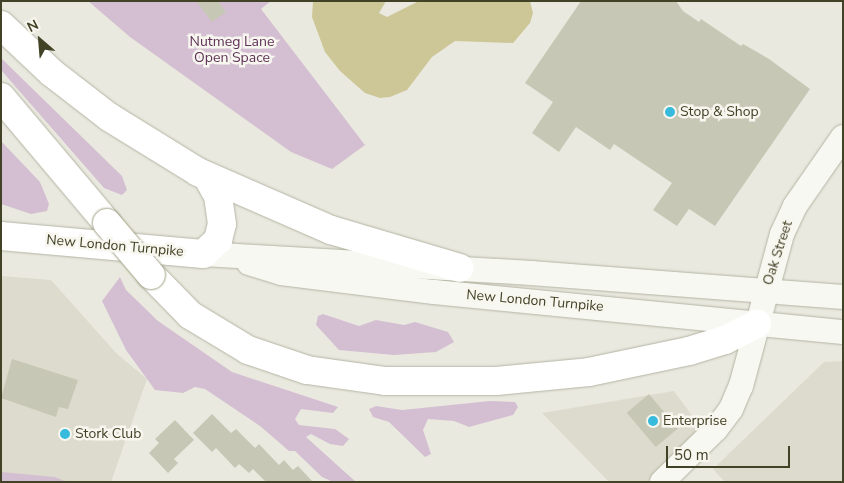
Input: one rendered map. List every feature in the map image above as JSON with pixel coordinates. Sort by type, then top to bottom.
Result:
[{"type":"main road","points":[[1,25],[52,73],[109,117],[207,176],[331,230],[460,268]]},
{"type":"main road","points":[[1,97],[151,275],[190,315],[248,350],[308,370],[385,381],[468,382],[589,372],[694,350],[757,324]]},
{"type":"main road","points":[[207,176],[218,196],[222,224],[216,255]]},
{"type":"main road","name":"New London Turnpike","points":[[1,236],[216,255]]},
{"type":"street","name":"Oak Street","points":[[662,482],[716,429],[731,409],[741,386],[766,292],[788,220],[843,137]]},
{"type":"street","name":"New London Turnpike","points":[[216,255],[282,256],[843,297]]},
{"type":"street","name":"New London Turnpike","points":[[216,255],[281,273],[379,286],[679,314],[843,332]]},
{"type":"shaded area","points":[[313,1],[386,1],[379,13],[387,17],[419,1],[530,1],[533,13],[530,23],[513,43],[455,41],[432,57],[407,90],[390,97],[380,98],[365,93],[340,71],[325,52],[312,17]]},
{"type":"shaded area","name":"Stork Club","points":[[1,276],[51,280],[117,354],[147,379],[111,482],[1,482]]},
{"type":"shaded area","points":[[843,361],[843,482],[725,482],[713,469],[824,362]]},
{"type":"shaded area","points":[[674,391],[702,429],[647,482],[609,482],[542,413]]},
{"type":"green space","name":"Nutmeg Lane Open Space","points":[[88,1],[271,1],[261,9],[365,145],[332,169],[291,152],[130,37]]},
{"type":"green space","points":[[1,58],[122,176],[127,190],[122,195],[104,188],[1,70]]},
{"type":"green space","points":[[1,141],[40,182],[49,204],[47,211],[31,214],[1,204]]},
{"type":"green space","points":[[120,277],[126,290],[158,321],[232,372],[338,407],[333,413],[301,409],[295,419],[299,425],[335,429],[349,439],[343,446],[330,444],[311,434],[306,437],[356,482],[333,482],[322,477],[295,451],[289,451],[260,426],[205,389],[195,387],[183,393],[155,390],[126,350],[102,301]]},
{"type":"green space","points":[[323,314],[359,326],[376,320],[404,325],[415,322],[448,332],[454,342],[436,352],[394,355],[339,350],[316,325],[318,316]]},
{"type":"green space","points":[[490,401],[515,402],[518,407],[513,415],[469,427],[454,421],[428,419],[423,430],[431,454],[425,457],[389,422],[373,417],[369,409],[376,406],[402,410]]},
{"type":"green space","points":[[1,472],[55,477],[67,482],[1,482]]},
{"type":"building","points":[[196,1],[218,1],[226,12],[212,22]]},
{"type":"building","name":"Stop & Shop","points":[[581,1],[676,1],[683,11],[699,22],[701,19],[741,46],[743,44],[769,59],[810,89],[715,226],[689,209],[677,226],[653,210],[672,183],[614,144],[610,150],[576,127],[559,152],[532,133],[553,102],[525,83]]},
{"type":"building","points":[[12,359],[78,380],[68,409],[59,407],[56,417],[1,398]]},
{"type":"building","name":"Enterprise","points":[[649,394],[678,428],[656,447],[627,413]]},
{"type":"building","points":[[212,414],[231,433],[236,429],[255,448],[259,444],[279,465],[284,460],[293,470],[298,466],[313,482],[266,482],[253,469],[249,473],[239,464],[235,468],[216,448],[212,452],[193,433]]},
{"type":"building","points":[[175,420],[194,440],[174,459],[178,463],[168,473],[149,453],[159,443],[155,439]]},
{"type":"place","name":"Stop & Shop","points":[[670,112]]},
{"type":"place","name":"Enterprise","points":[[653,421]]},
{"type":"place","name":"Stork Club","points":[[65,434]]}]
